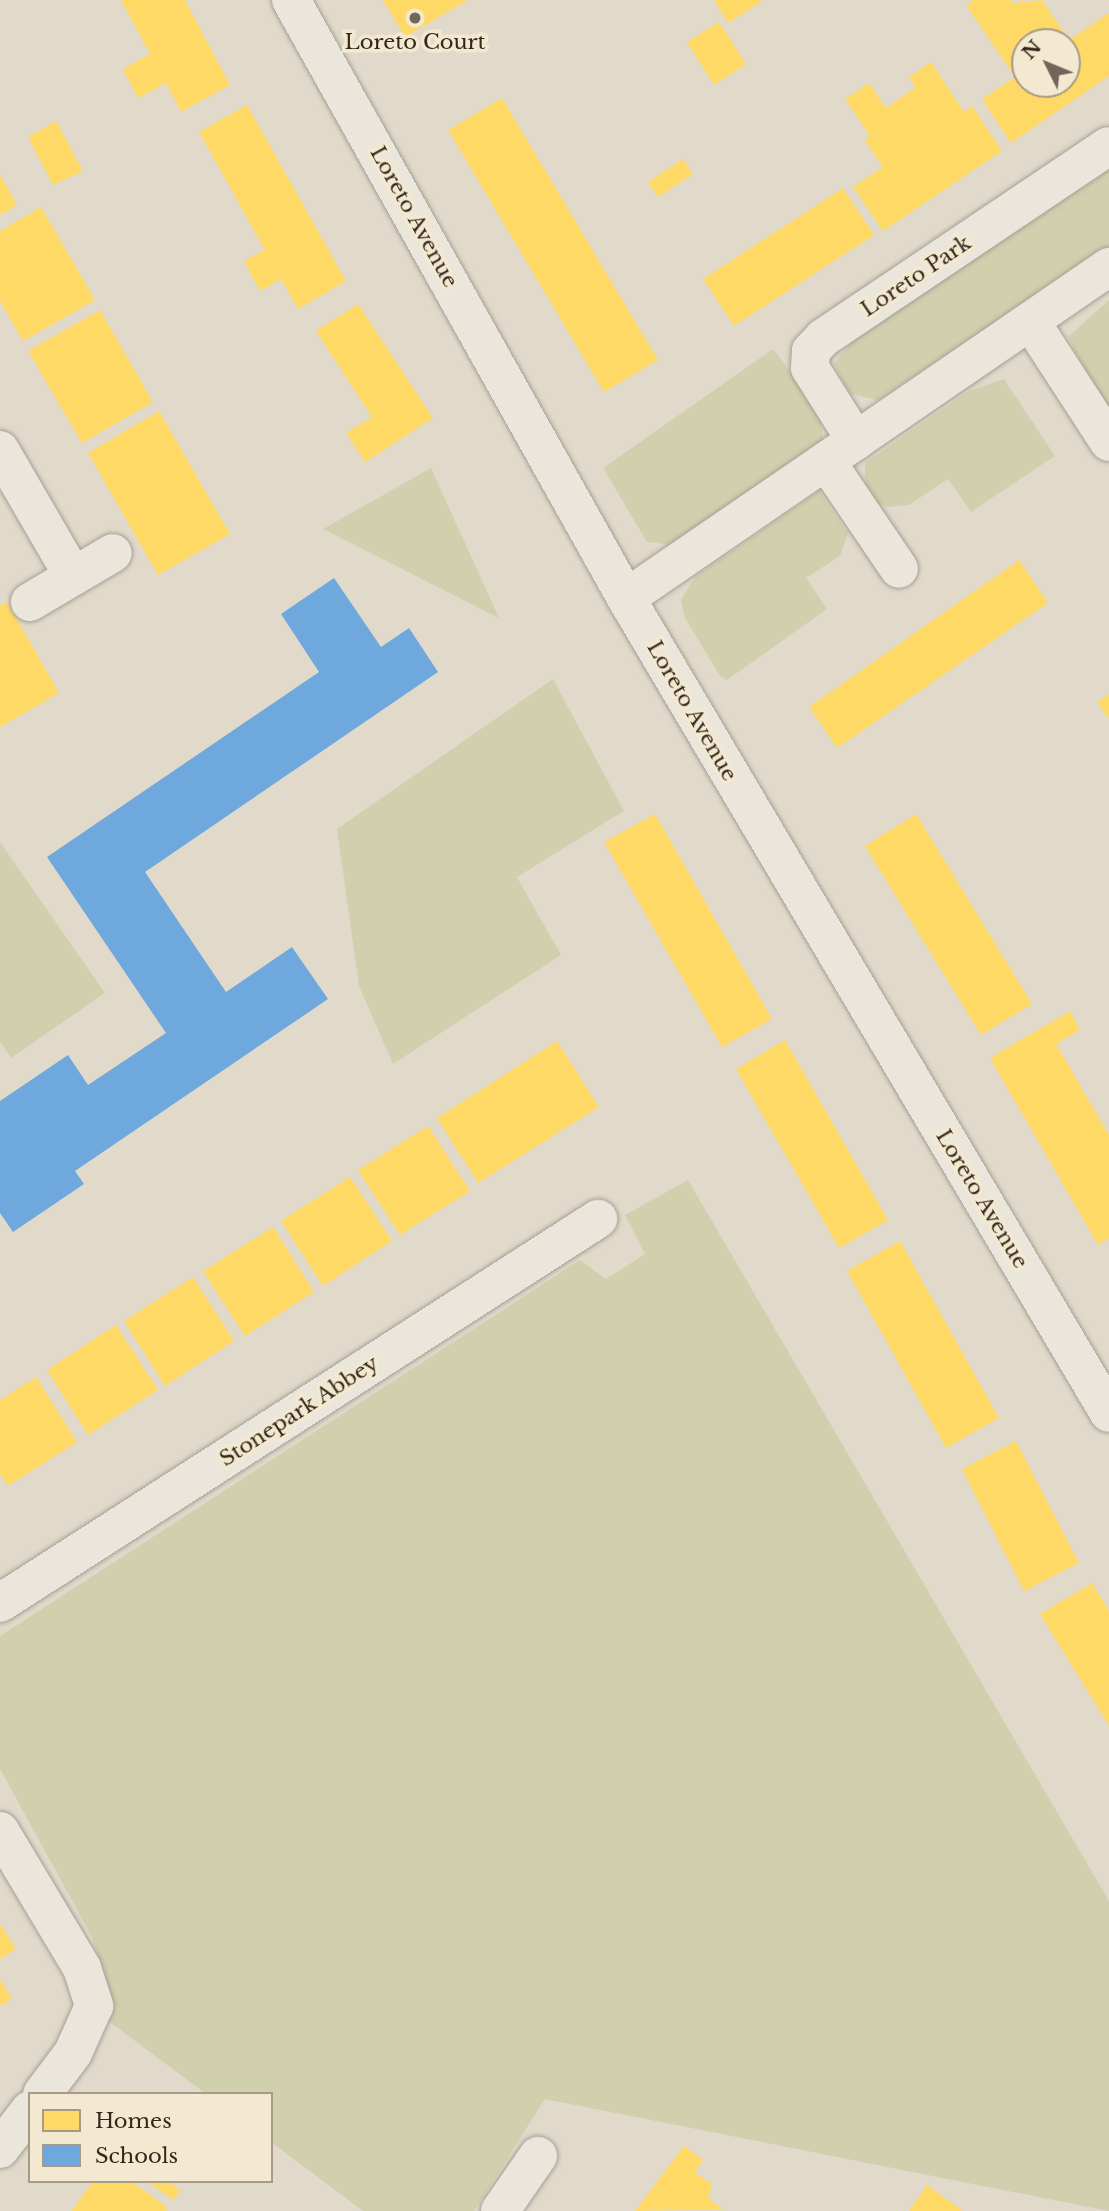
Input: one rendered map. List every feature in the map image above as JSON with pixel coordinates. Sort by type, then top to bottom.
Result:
[{"type":"street","name":"Loreto Avenue","points":[[291,0],[626,598],[1109,1413]]},
{"type":"street","name":"Loreto Park","points":[[841,451],[810,368],[811,351],[823,338],[1109,146]]},
{"type":"street","points":[[626,598],[1109,267]]},
{"type":"street","points":[[1031,322],[1109,442]]},
{"type":"street","points":[[0,450],[73,576]]},
{"type":"street","points":[[841,451],[900,569]]},
{"type":"street","points":[[30,602],[113,553]]},
{"type":"street","name":"Stonepark Abbey","points":[[0,1603],[598,1219]]},
{"type":"street","points":[[0,1831],[82,1968],[94,2006],[73,2053],[44,2092]]},
{"type":"street","points":[[0,2149],[28,2113]]},
{"type":"street","points":[[500,2211],[538,2156]]},
{"type":"green space","points":[[1109,170],[1109,247],[878,400],[850,394],[834,364],[854,338]]},
{"type":"green space","points":[[1109,300],[1109,414],[1068,337]]},
{"type":"green space","points":[[773,349],[819,409],[824,447],[672,545],[647,542],[603,468]]},
{"type":"green space","points":[[1004,379],[1055,456],[971,512],[948,479],[909,505],[888,507],[874,502],[865,487],[865,463],[969,391]]},
{"type":"green space","points":[[431,468],[499,618],[323,529]]},
{"type":"green space","points":[[819,491],[848,534],[840,556],[806,578],[827,609],[727,680],[720,676],[685,618],[681,600],[695,577]]},
{"type":"green space","points":[[553,679],[624,811],[517,877],[561,955],[393,1064],[359,986],[337,829]]},
{"type":"green space","points":[[0,842],[105,993],[11,1058],[0,1041]]},
{"type":"green space","points":[[688,1180],[1109,1901],[1109,2211],[545,2099],[474,2211],[363,2211],[273,2144],[273,2092],[203,2092],[111,2023],[107,1988],[92,1937],[0,1769],[0,1636],[580,1260],[606,1279],[645,1254],[625,1215]]},
{"type":"building: Homes","points":[[121,0],[185,0],[230,85],[181,112],[166,83],[138,98],[123,69],[150,54]]},
{"type":"building: Homes","name":"Loreto Court","points":[[383,0],[468,0],[405,37]]},
{"type":"building: Homes","points":[[714,0],[760,0],[761,2],[728,23]]},
{"type":"building: Homes","points":[[973,0],[1011,0],[1012,3],[1042,0],[1061,28],[1011,28],[1011,71],[966,5]]},
{"type":"building: Homes","points":[[1109,13],[1109,76],[1081,95],[1081,32]]},
{"type":"building: Homes","points":[[719,22],[746,64],[714,85],[687,42]]},
{"type":"building: Homes","points":[[931,62],[964,112],[972,106],[1002,151],[883,231],[853,187],[883,167],[864,139],[870,136],[845,99],[869,83],[886,108],[916,87],[909,77]]},
{"type":"building: Homes","points":[[1011,80],[1011,98],[1077,98],[1011,143],[982,99]]},
{"type":"building: Homes","points":[[502,98],[658,360],[604,392],[448,130]]},
{"type":"building: Homes","points":[[247,105],[346,281],[298,309],[281,279],[260,291],[244,261],[265,250],[199,132]]},
{"type":"building: Homes","points":[[56,121],[83,171],[53,185],[28,137]]},
{"type":"building: Homes","points":[[683,159],[693,174],[658,197],[648,182]]},
{"type":"building: Homes","points":[[0,175],[17,205],[0,215]]},
{"type":"building: Homes","points":[[843,188],[874,235],[734,326],[703,279]]},
{"type":"building: Homes","points":[[41,207],[95,300],[23,341],[0,301],[0,231]]},
{"type":"building: Homes","points":[[358,304],[433,418],[365,462],[346,433],[372,417],[316,331]]},
{"type":"building: Homes","points":[[100,310],[153,402],[82,443],[28,351]]},
{"type":"building: Homes","points":[[159,411],[230,534],[158,575],[88,453]]},
{"type":"building: Homes","points":[[1019,560],[1048,603],[837,748],[809,707]]},
{"type":"building: Homes","points":[[7,602],[59,693],[0,727],[0,606]]},
{"type":"building: Homes","points":[[1109,694],[1109,719],[1097,702]]},
{"type":"building: Homes","points":[[655,814],[772,1019],[722,1047],[604,842]]},
{"type":"building: Homes","points":[[916,814],[1032,1004],[981,1035],[865,846]]},
{"type":"building: Homes","points":[[1070,1011],[1080,1030],[1056,1044],[1109,1135],[1109,1238],[1098,1245],[990,1058]]},
{"type":"building: Homes","points":[[785,1040],[888,1220],[839,1248],[736,1069]]},
{"type":"building: Homes","points":[[557,1041],[599,1107],[478,1183],[437,1118]]},
{"type":"building: Homes","points":[[428,1126],[470,1191],[400,1235],[358,1170]]},
{"type":"building: Homes","points":[[350,1177],[392,1241],[323,1286],[281,1221]]},
{"type":"building: Homes","points":[[273,1227],[314,1292],[245,1336],[203,1271]]},
{"type":"building: Homes","points":[[900,1241],[999,1418],[946,1448],[847,1271]]},
{"type":"building: Homes","points":[[193,1277],[234,1341],[165,1386],[124,1321]]},
{"type":"building: Homes","points":[[116,1325],[158,1390],[88,1435],[47,1370]]},
{"type":"building: Homes","points":[[36,1377],[77,1442],[8,1486],[0,1474],[0,1400]]},
{"type":"building: Homes","points":[[1016,1441],[1079,1563],[1024,1591],[962,1469]]},
{"type":"building: Homes","points":[[1092,1583],[1109,1611],[1109,1726],[1040,1614]]},
{"type":"building: Homes","points":[[0,1924],[16,1949],[0,1959]]},
{"type":"building: Homes","points":[[0,1979],[12,1999],[0,2006]]},
{"type":"building: Homes","points":[[684,2146],[703,2160],[695,2172],[712,2185],[708,2198],[723,2209],[635,2211]]},
{"type":"building: Homes","points":[[92,2183],[134,2183],[168,2208],[166,2211],[72,2211]]},
{"type":"building: Homes","points":[[150,2183],[175,2183],[173,2186],[181,2191],[173,2200]]},
{"type":"building: Homes","points":[[927,2185],[963,2211],[909,2211]]},
{"type":"building: Schools","points":[[334,578],[381,647],[409,628],[438,672],[145,872],[226,992],[292,947],[328,999],[75,1171],[84,1184],[13,1232],[0,1213],[0,1101],[68,1055],[88,1085],[166,1033],[47,857],[319,672],[281,614]]},
{"type":"place","name":"Loreto Court","points":[[415,18]]}]
